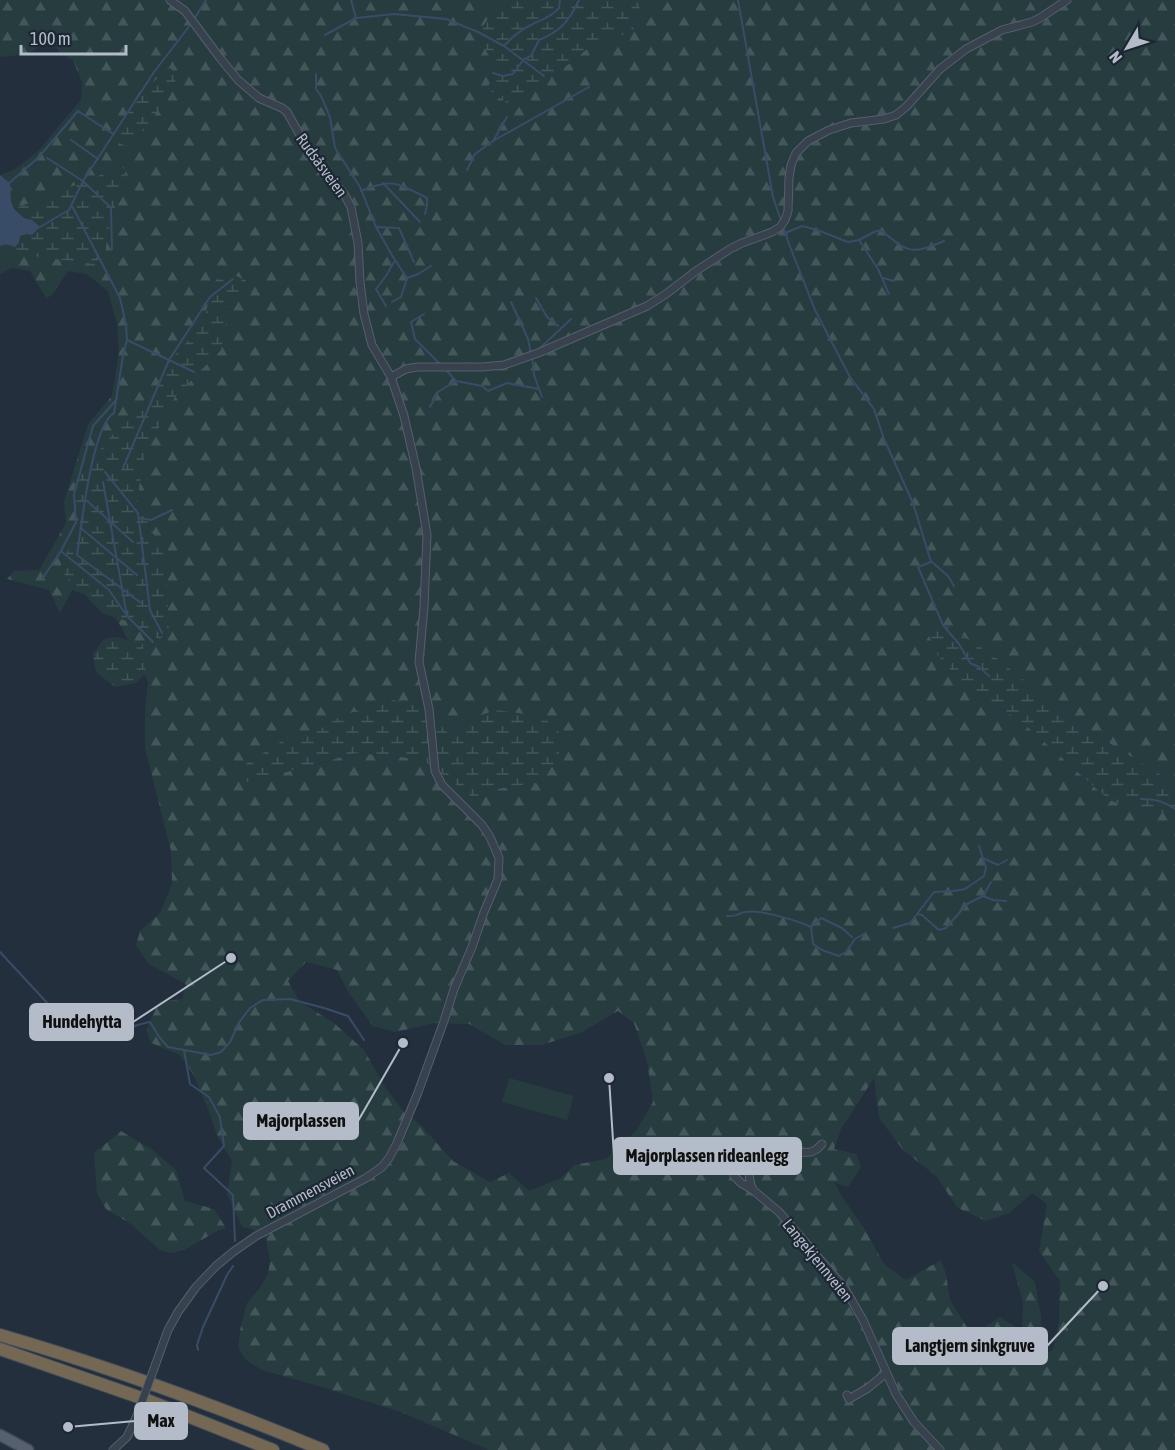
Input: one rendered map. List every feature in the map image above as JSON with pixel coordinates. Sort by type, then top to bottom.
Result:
[{"type":"highway","points":[[0,1335],[164,1388],[323,1450]]},
{"type":"highway","points":[[0,1349],[147,1400],[273,1450]]},
{"type":"main road","points":[[0,1435],[28,1450]]},
{"type":"street","name":"Rudsåsveien","points":[[170,0],[185,11],[238,80],[259,98],[287,112],[316,161],[348,199],[353,214],[364,314],[372,345],[391,377],[408,435],[427,535],[419,667],[429,709],[435,771],[442,786],[482,825],[499,858],[498,879],[454,989],[444,1021]]},
{"type":"street","points":[[391,377],[406,369],[504,365],[538,353],[647,306],[730,249],[780,227],[788,211],[790,165],[796,153],[808,141],[851,123],[884,119],[896,114],[907,106],[940,69],[966,49],[1002,30],[1040,18],[1067,0]]},
{"type":"street","name":"Drammensveien","points":[[113,1450],[127,1437],[136,1418],[168,1330],[184,1303],[203,1279],[224,1258],[256,1236],[366,1178],[386,1163],[413,1104],[444,1021]]},
{"type":"street","points":[[753,1190],[748,1179],[749,1173],[751,1165],[760,1156],[811,1152],[822,1144]]},
{"type":"street","name":"Langekjennveien","points":[[734,1176],[779,1212],[844,1287],[863,1320],[896,1394],[914,1422],[940,1450]]},
{"type":"street","points":[[847,1395],[849,1399],[868,1388],[886,1373]]},
{"type":"green space","points":[[0,0],[495,0],[498,5],[484,25],[479,38],[495,66],[488,89],[507,103],[573,61],[588,48],[633,31],[640,6],[636,0],[1175,0],[1175,789],[1161,775],[1083,727],[996,658],[949,627],[931,622],[973,695],[1019,719],[1109,800],[1160,813],[1175,808],[1175,1450],[489,1450],[401,1412],[262,1370],[246,1360],[238,1347],[241,1325],[247,1303],[268,1274],[270,1261],[266,1239],[252,1229],[242,1227],[227,1194],[232,1161],[218,1138],[193,1074],[180,1055],[151,1043],[146,1030],[159,1002],[182,999],[186,984],[149,964],[136,945],[140,931],[160,913],[172,884],[171,851],[145,748],[148,682],[123,630],[105,601],[72,590],[60,613],[49,590],[7,579],[14,571],[39,570],[66,523],[64,502],[88,424],[112,396],[119,352],[117,324],[108,291],[87,274],[68,271],[51,296],[46,298],[30,271],[12,268],[0,274],[0,246],[7,244],[14,209],[10,183],[1,175],[15,169],[37,152],[81,100],[82,82],[73,60],[61,54],[52,38],[28,54],[0,57]],"holes":[[[422,705],[449,734],[473,718],[497,710],[543,717],[541,782],[496,789],[476,800],[422,759],[357,753],[248,782],[287,738]],[[306,962],[337,970],[348,992],[373,1026],[395,1032],[435,1023],[469,1024],[505,1045],[542,1045],[582,1032],[618,1011],[634,1023],[647,1061],[653,1102],[636,1131],[606,1159],[574,1165],[561,1178],[529,1191],[509,1173],[490,1182],[453,1161],[423,1127],[412,1118],[410,1120],[385,1087],[364,1050],[334,1023],[299,1001],[288,981]],[[874,1078],[879,1118],[903,1150],[936,1176],[958,1208],[986,1221],[1009,1213],[1032,1193],[1047,1204],[1039,1251],[1060,1281],[1059,1322],[1053,1350],[1040,1358],[1041,1317],[1035,1282],[1012,1262],[1023,1303],[1022,1331],[1000,1317],[972,1335],[950,1300],[946,1274],[941,1260],[906,1280],[884,1264],[834,1182],[848,1187],[861,1167],[856,1154],[834,1149],[841,1129]]]},
{"type":"green space","points":[[495,0],[636,0],[640,6],[633,31],[588,48],[518,100],[507,103],[488,89],[495,66],[479,38],[484,25],[497,5]]},
{"type":"green space","points":[[170,68],[178,75],[163,104],[127,146],[118,143],[115,132],[143,90]]},
{"type":"green space","points":[[121,167],[126,170],[109,228],[105,254],[93,264],[0,252],[0,246],[19,242],[20,236],[26,234],[32,220],[24,218],[14,209]]},
{"type":"green space","points":[[226,272],[246,280],[237,301],[226,313],[221,350],[175,397],[144,456],[137,501],[166,559],[169,634],[159,639],[127,621],[104,614],[59,569],[69,548],[80,533],[80,510],[72,497],[77,479],[112,435],[155,389],[166,373],[166,364],[203,322],[214,282]]},
{"type":"green space","points":[[931,622],[949,627],[995,657],[1083,727],[1161,775],[1175,789],[1175,808],[1160,813],[1135,809],[1109,800],[1019,719],[973,695],[938,656],[929,636]]},
{"type":"green space","points":[[115,637],[142,643],[146,673],[136,683],[115,687],[96,672],[93,654],[104,639]]},
{"type":"green space","points":[[391,700],[422,705],[449,734],[473,718],[497,710],[543,717],[559,732],[559,755],[541,782],[496,789],[476,800],[422,759],[357,753],[248,782],[238,777],[247,763],[287,738],[320,729],[341,716]]},
{"type":"green space","points":[[509,1078],[574,1096],[567,1120],[502,1102]]},
{"type":"green space","points":[[121,1131],[151,1149],[176,1170],[185,1201],[214,1209],[226,1228],[184,1250],[171,1253],[160,1250],[131,1224],[106,1209],[97,1194],[94,1153]]},
{"type":"water","points":[[0,175],[10,183],[14,209],[40,227],[32,235],[20,236],[15,247],[7,244],[0,246]]},
{"type":"waterway","points":[[40,227],[69,210],[83,181],[154,72],[191,24],[206,0]]},
{"type":"waterway","points":[[325,35],[356,18],[351,0]]},
{"type":"waterway","points":[[504,46],[520,31],[555,12],[559,8],[560,0]]},
{"type":"waterway","points":[[493,73],[503,76],[513,74],[524,59],[531,56],[539,40],[564,25],[579,0]]},
{"type":"waterway","points":[[738,0],[773,197],[789,244],[815,310],[850,377],[874,409],[884,439],[913,503],[931,562],[918,567],[943,625],[959,644],[970,663],[989,676]]},
{"type":"waterway","points":[[356,18],[394,14],[446,19],[504,46],[544,76]]},
{"type":"waterway","points":[[316,74],[316,89],[330,117],[335,148],[360,187],[376,227],[407,278]]},
{"type":"waterway","points":[[467,170],[475,154],[493,141],[589,87]]},
{"type":"waterway","points":[[8,184],[38,158],[78,111],[113,134]]},
{"type":"waterway","points":[[493,141],[507,117]]},
{"type":"waterway","points":[[71,140],[98,159]]},
{"type":"waterway","points":[[47,158],[83,181],[111,208],[112,249]]},
{"type":"waterway","points":[[383,183],[420,222]]},
{"type":"waterway","points":[[361,191],[388,183],[402,186],[427,198],[425,214]]},
{"type":"waterway","points":[[72,206],[120,298],[127,340],[114,413],[106,421],[94,456],[77,555],[141,603]]},
{"type":"waterway","points":[[785,233],[802,226],[848,242],[859,240],[878,269],[889,294]]},
{"type":"waterway","points":[[377,227],[399,228],[414,262]]},
{"type":"waterway","points":[[859,240],[881,230],[910,249],[917,250],[944,241]]},
{"type":"waterway","points":[[386,306],[376,289],[394,262]]},
{"type":"waterway","points":[[407,278],[431,266]]},
{"type":"waterway","points":[[392,302],[401,297],[407,278]]},
{"type":"waterway","points":[[883,278],[894,281]]},
{"type":"waterway","points":[[123,468],[169,360],[210,297],[233,279]]},
{"type":"waterway","points":[[536,298],[547,317],[558,326]]},
{"type":"waterway","points":[[511,302],[528,339],[531,354]]},
{"type":"waterway","points":[[424,314],[411,322],[415,339],[441,365]]},
{"type":"waterway","points":[[538,350],[571,319]]},
{"type":"waterway","points":[[127,340],[194,372]]},
{"type":"waterway","points":[[532,356],[534,375],[542,397]]},
{"type":"waterway","points":[[445,369],[456,381],[482,386],[488,391],[507,383],[539,389]]},
{"type":"waterway","points":[[430,407],[438,392],[456,381]]},
{"type":"waterway","points":[[42,579],[61,551],[76,522],[74,494],[93,426],[117,399]]},
{"type":"waterway","points":[[105,472],[138,513],[150,610],[162,633]]},
{"type":"waterway","points":[[103,482],[127,616]]},
{"type":"waterway","points":[[86,500],[133,542]]},
{"type":"waterway","points":[[139,518],[151,520],[172,510]]},
{"type":"waterway","points":[[82,529],[137,575]]},
{"type":"waterway","points":[[62,552],[109,590],[127,616],[153,642]]},
{"type":"waterway","points":[[932,562],[948,576],[954,586]]},
{"type":"waterway","points":[[1141,799],[1159,801],[1175,809]]},
{"type":"waterway","points":[[893,928],[910,923],[934,892],[965,889],[984,876],[986,868],[979,846]]},
{"type":"waterway","points":[[983,858],[998,865],[1007,860]]},
{"type":"waterway","points":[[917,914],[922,915],[939,930],[946,928],[967,904],[983,896],[991,882]]},
{"type":"waterway","points":[[983,896],[1006,901]]},
{"type":"waterway","points":[[727,916],[745,912],[760,912],[811,927],[821,918],[842,928],[852,937]]},
{"type":"waterway","points":[[811,927],[813,944],[839,956],[846,952],[855,939],[864,934]]},
{"type":"waterway","points":[[0,952],[66,1021],[79,1025],[92,1019],[120,1028],[150,1022],[168,1047],[211,1055],[221,1052],[230,1042],[240,1021],[250,1008],[263,1000],[290,999],[348,1016],[364,1040]]},
{"type":"waterway","points":[[184,1050],[190,1084],[209,1097],[220,1117],[224,1146],[204,1168],[233,1195],[235,1241]]},
{"type":"waterway","points":[[198,1350],[197,1345],[203,1327],[233,1266]]},
{"type":"place","name":"Hundehytta","points":[[231,958]]},
{"type":"place","name":"Majorplassen","points":[[403,1043]]},
{"type":"place","name":"Majorplassen rideanlegg","points":[[609,1078]]},
{"type":"place","name":"Langtjern sinkgruve","points":[[1103,1286]]},
{"type":"place","name":"Max","points":[[68,1427]]}]
